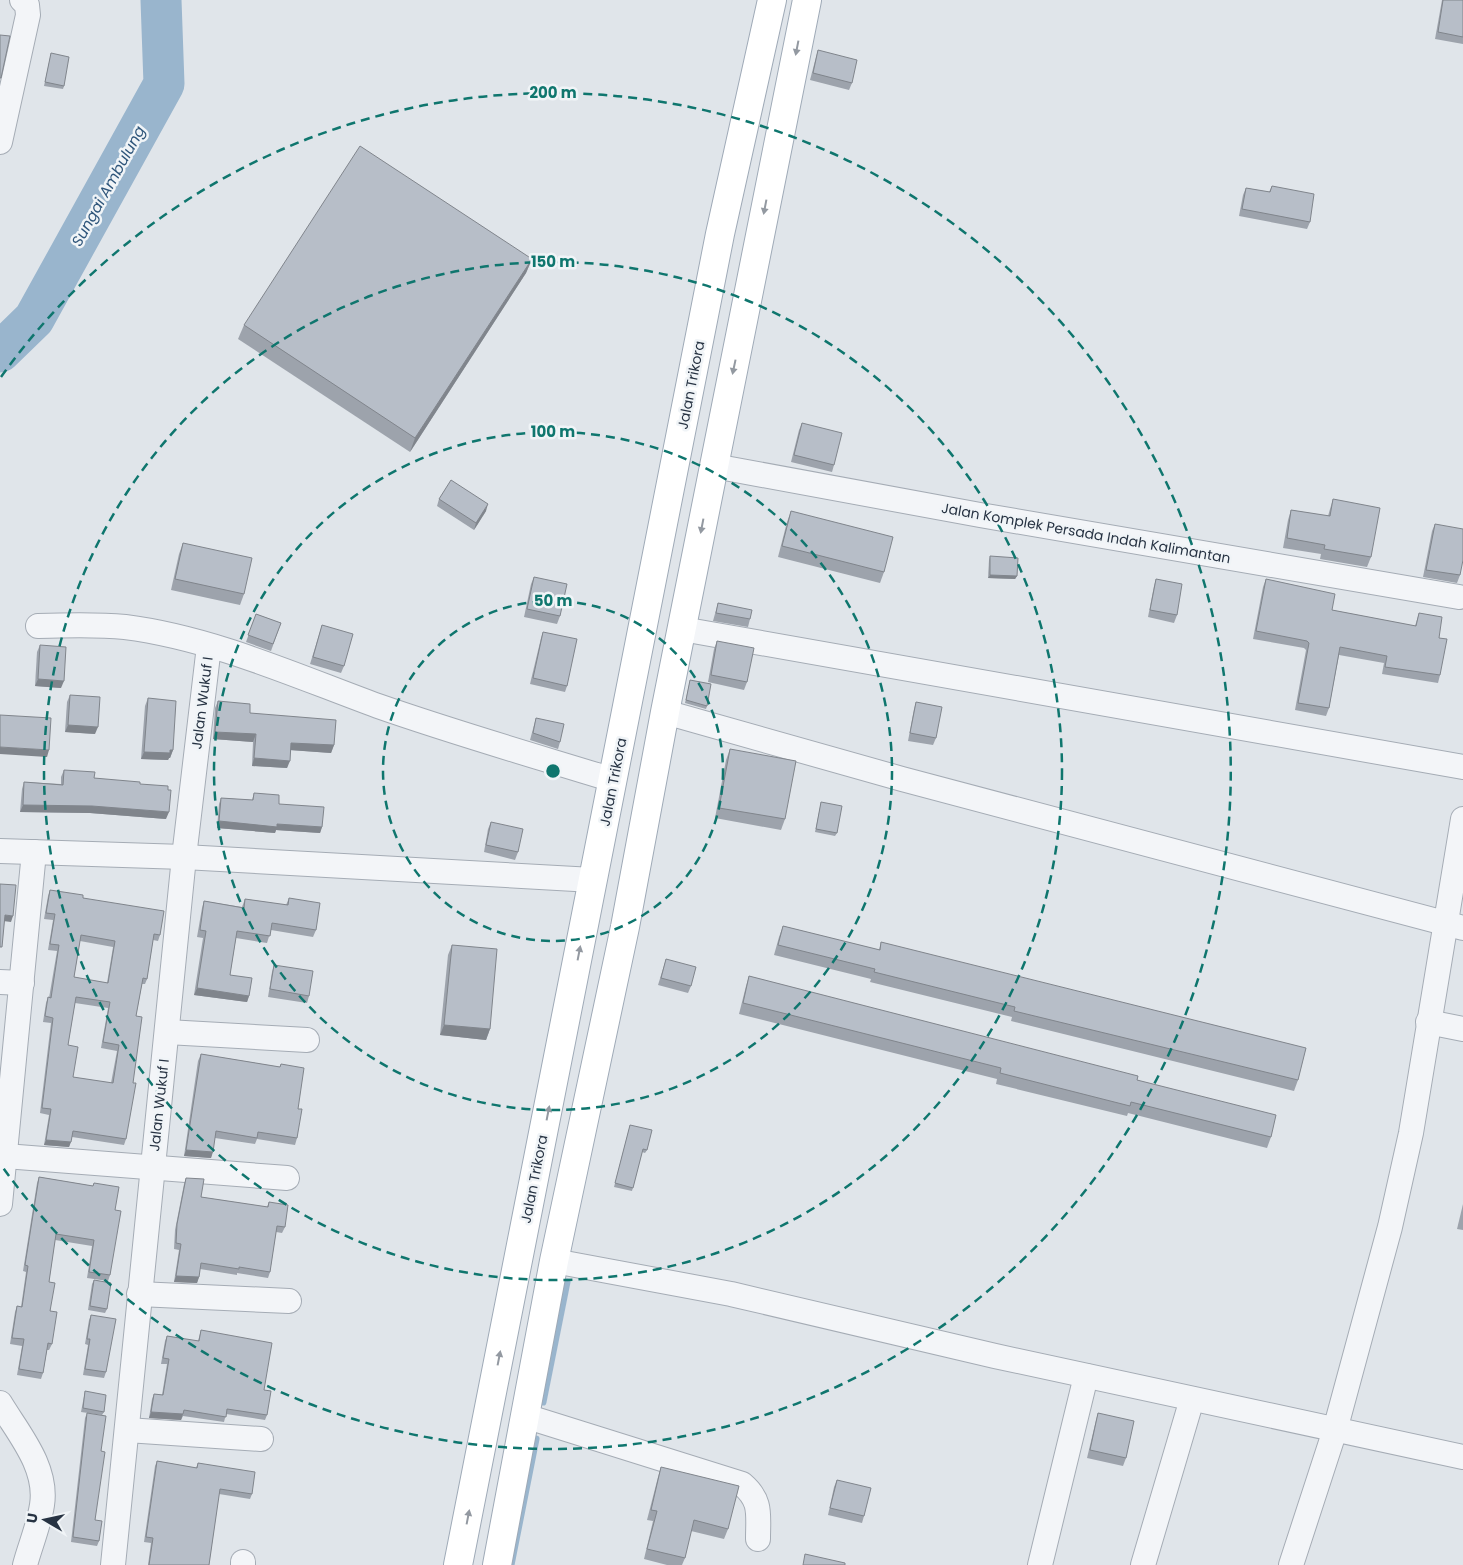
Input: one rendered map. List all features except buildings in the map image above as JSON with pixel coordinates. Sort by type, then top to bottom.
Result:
[{"type":"main road","name":"Jalan Trikora","points":[[458,1565],[720,234],[772,0]]},
{"type":"main road","points":[[497,1565],[554,1261],[625,927],[665,712],[807,0]]},
{"type":"main road","points":[[720,234],[758,245]]},
{"type":"main road","points":[[539,1158],[574,1164]]},
{"type":"street","points":[[0,142],[28,15],[28,5],[22,0]]},
{"type":"street","name":"Jalan Komplek Persada Indah Kalimantan","points":[[714,466],[1459,597]]},
{"type":"street","points":[[38,626],[99,624],[127,627],[209,646],[327,685],[429,723],[613,780]]},
{"type":"street","points":[[682,629],[1463,767]]},
{"type":"street","name":"Jalan Wukuf I","points":[[113,1565],[184,857],[209,646]]},
{"type":"street","points":[[665,712],[911,781],[1454,926]]},
{"type":"street","points":[[1292,1565],[1335,1430],[1390,1227],[1411,1133],[1428,1022],[1454,926],[1463,819]]},
{"type":"street","points":[[0,851],[184,857],[593,880]]},
{"type":"street","points":[[0,1204],[5,1156],[5,1094],[11,982],[34,852]]},
{"type":"street","points":[[1428,1022],[1463,1029]]},
{"type":"street","points":[[167,1032],[307,1040]]},
{"type":"street","points":[[5,1156],[152,1169],[287,1178]]},
{"type":"street","points":[[554,1261],[730,1294],[1086,1376],[1463,1457]]},
{"type":"street","points":[[140,1294],[290,1301]]},
{"type":"street","points":[[1040,1565],[1086,1376]]},
{"type":"street","points":[[1143,1565],[1192,1399]]},
{"type":"street","points":[[0,1403],[29,1449],[43,1487],[42,1506],[24,1565]]},
{"type":"street","points":[[525,1416],[742,1484],[753,1493],[757,1506],[758,1539]]},
{"type":"street","points":[[127,1430],[261,1439]]},
{"type":"waterway","name":"Sungai Ambulung","points":[[0,352],[34,319],[164,84],[161,0]]},
{"type":"waterway","points":[[543,1402],[567,1282]]},
{"type":"waterway","points":[[511,1565],[536,1439]]}]
